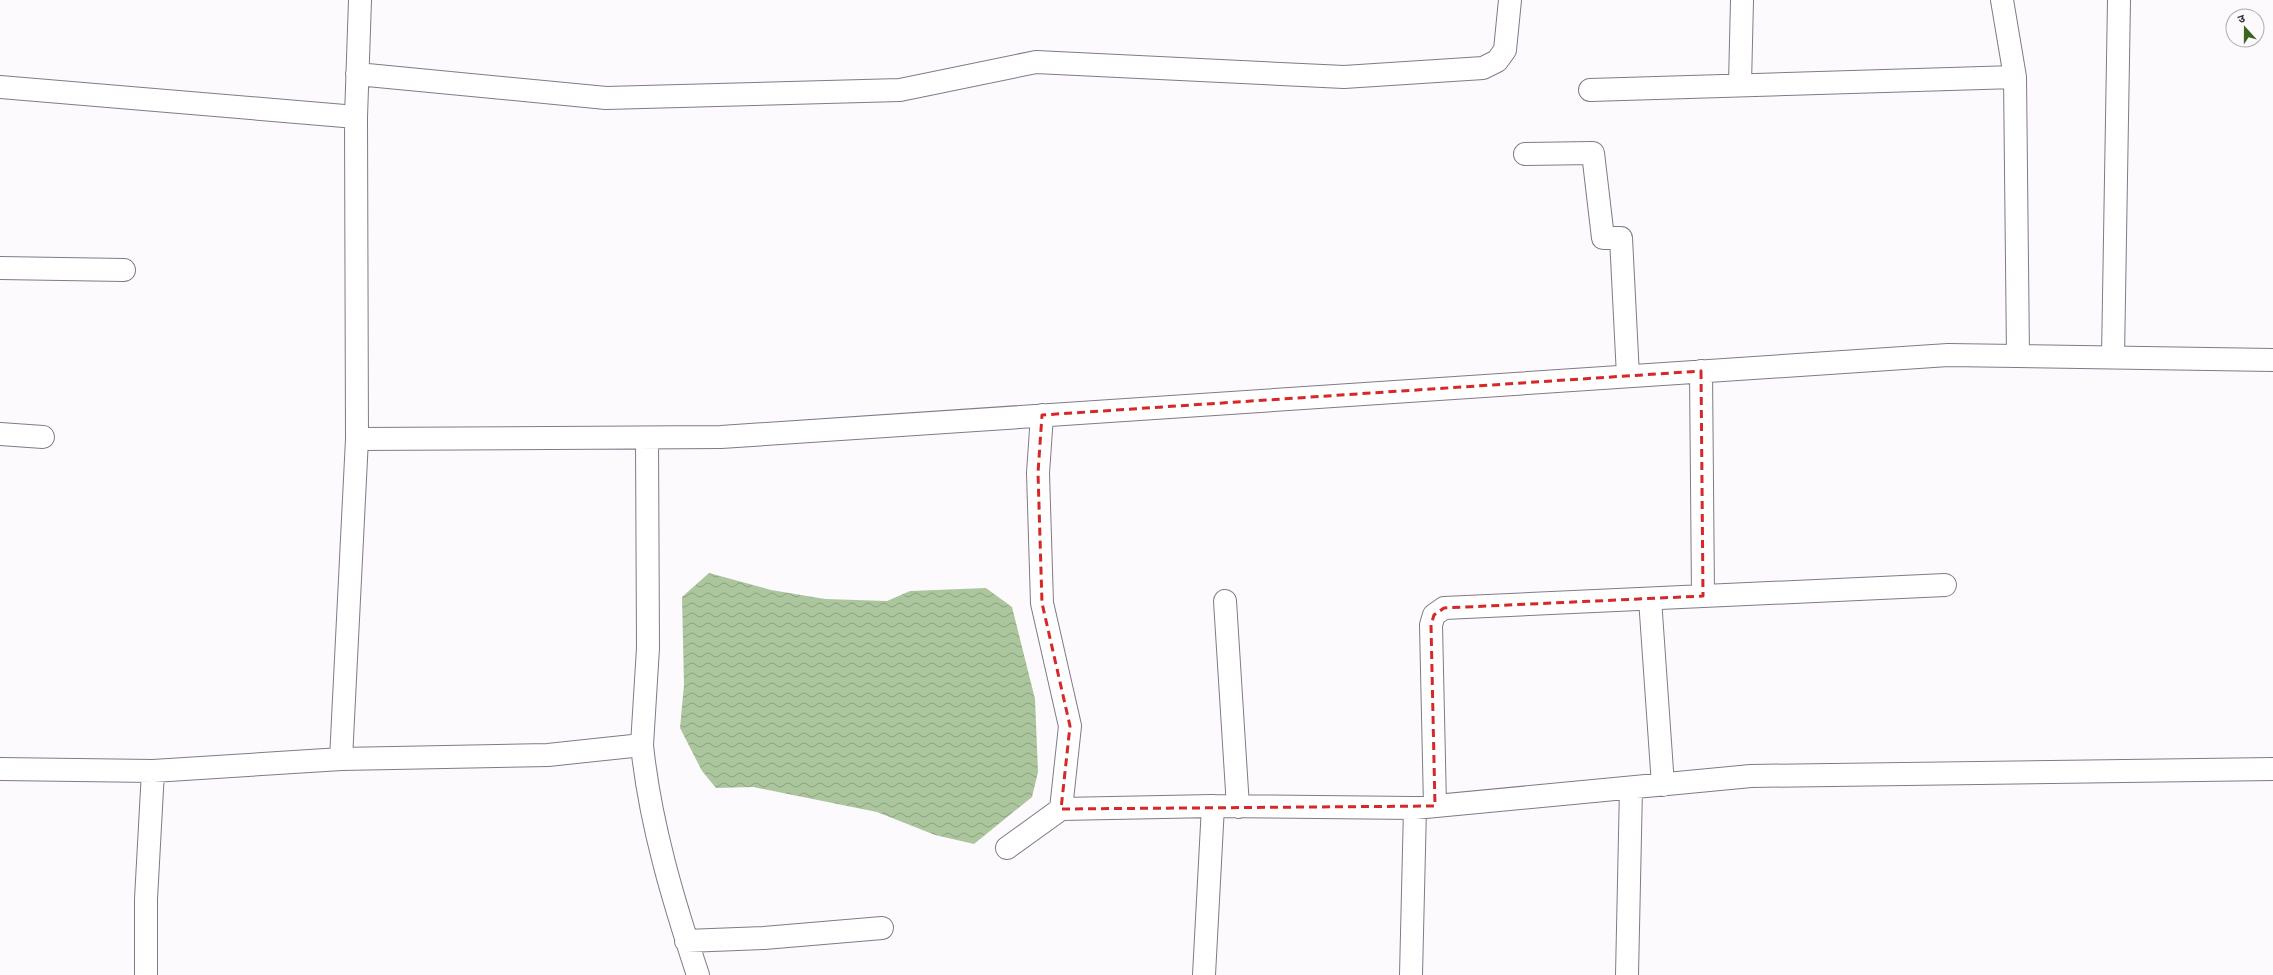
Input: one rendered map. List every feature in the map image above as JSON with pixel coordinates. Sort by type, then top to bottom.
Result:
[{"type":"street","points":[[341,760],[357,438],[356,117],[360,0]]},
{"type":"street","points":[[357,74],[606,98],[900,90],[1036,62],[1344,77],[1483,68],[1497,61],[1505,50],[1510,0]]},
{"type":"street","points":[[1740,84],[1742,0]]},
{"type":"street","points":[[2002,0],[2015,77],[2018,356]]},
{"type":"street","points":[[2113,358],[2119,0]]},
{"type":"street","points":[[1590,90],[1740,84],[2015,77]]},
{"type":"street","points":[[0,87],[356,117]]},
{"type":"street","points":[[1526,154],[1593,153],[1603,238],[1621,238],[1628,376]]},
{"type":"street","points":[[0,268],[124,270]]},
{"type":"street","points":[[357,438],[721,437],[1948,355],[2273,360]]},
{"type":"street","points":[[1702,372],[1703,596]]},
{"type":"street","points":[[1042,415],[1038,473],[1042,603],[1070,726],[1061,809]]},
{"type":"street","points":[[0,434],[42,437]]},
{"type":"street","points":[[647,438],[648,648],[642,745],[647,793],[686,941],[698,975]]},
{"type":"street","points":[[1411,975],[1425,808],[1431,625],[1434,615],[1444,608],[1945,585]]},
{"type":"street","points":[[1650,599],[1663,785]]},
{"type":"street","points":[[1225,601],[1238,807]]},
{"type":"street","points":[[0,769],[153,771],[341,760],[548,754],[642,745]]},
{"type":"street","points":[[1006,848],[1061,809],[1213,806],[1425,808],[1751,776],[2273,769]]},
{"type":"street","points":[[146,975],[146,899],[153,771]]},
{"type":"street","points":[[1627,975],[1631,788]]},
{"type":"street","points":[[1204,975],[1213,806]]},
{"type":"street","points":[[686,941],[764,938],[882,928]]},
{"type":"highlighted area","points":[[1701,371],[1703,596],[1444,608],[1434,615],[1431,625],[1435,806],[1061,809],[1070,726],[1042,603],[1038,473],[1042,415]]},
{"type":"water","points":[[709,573],[771,590],[825,599],[887,601],[910,591],[986,588],[1012,607],[1035,699],[1038,772],[1032,797],[974,844],[935,835],[877,812],[753,787],[716,788],[702,771],[680,728],[684,685],[682,597]]}]
